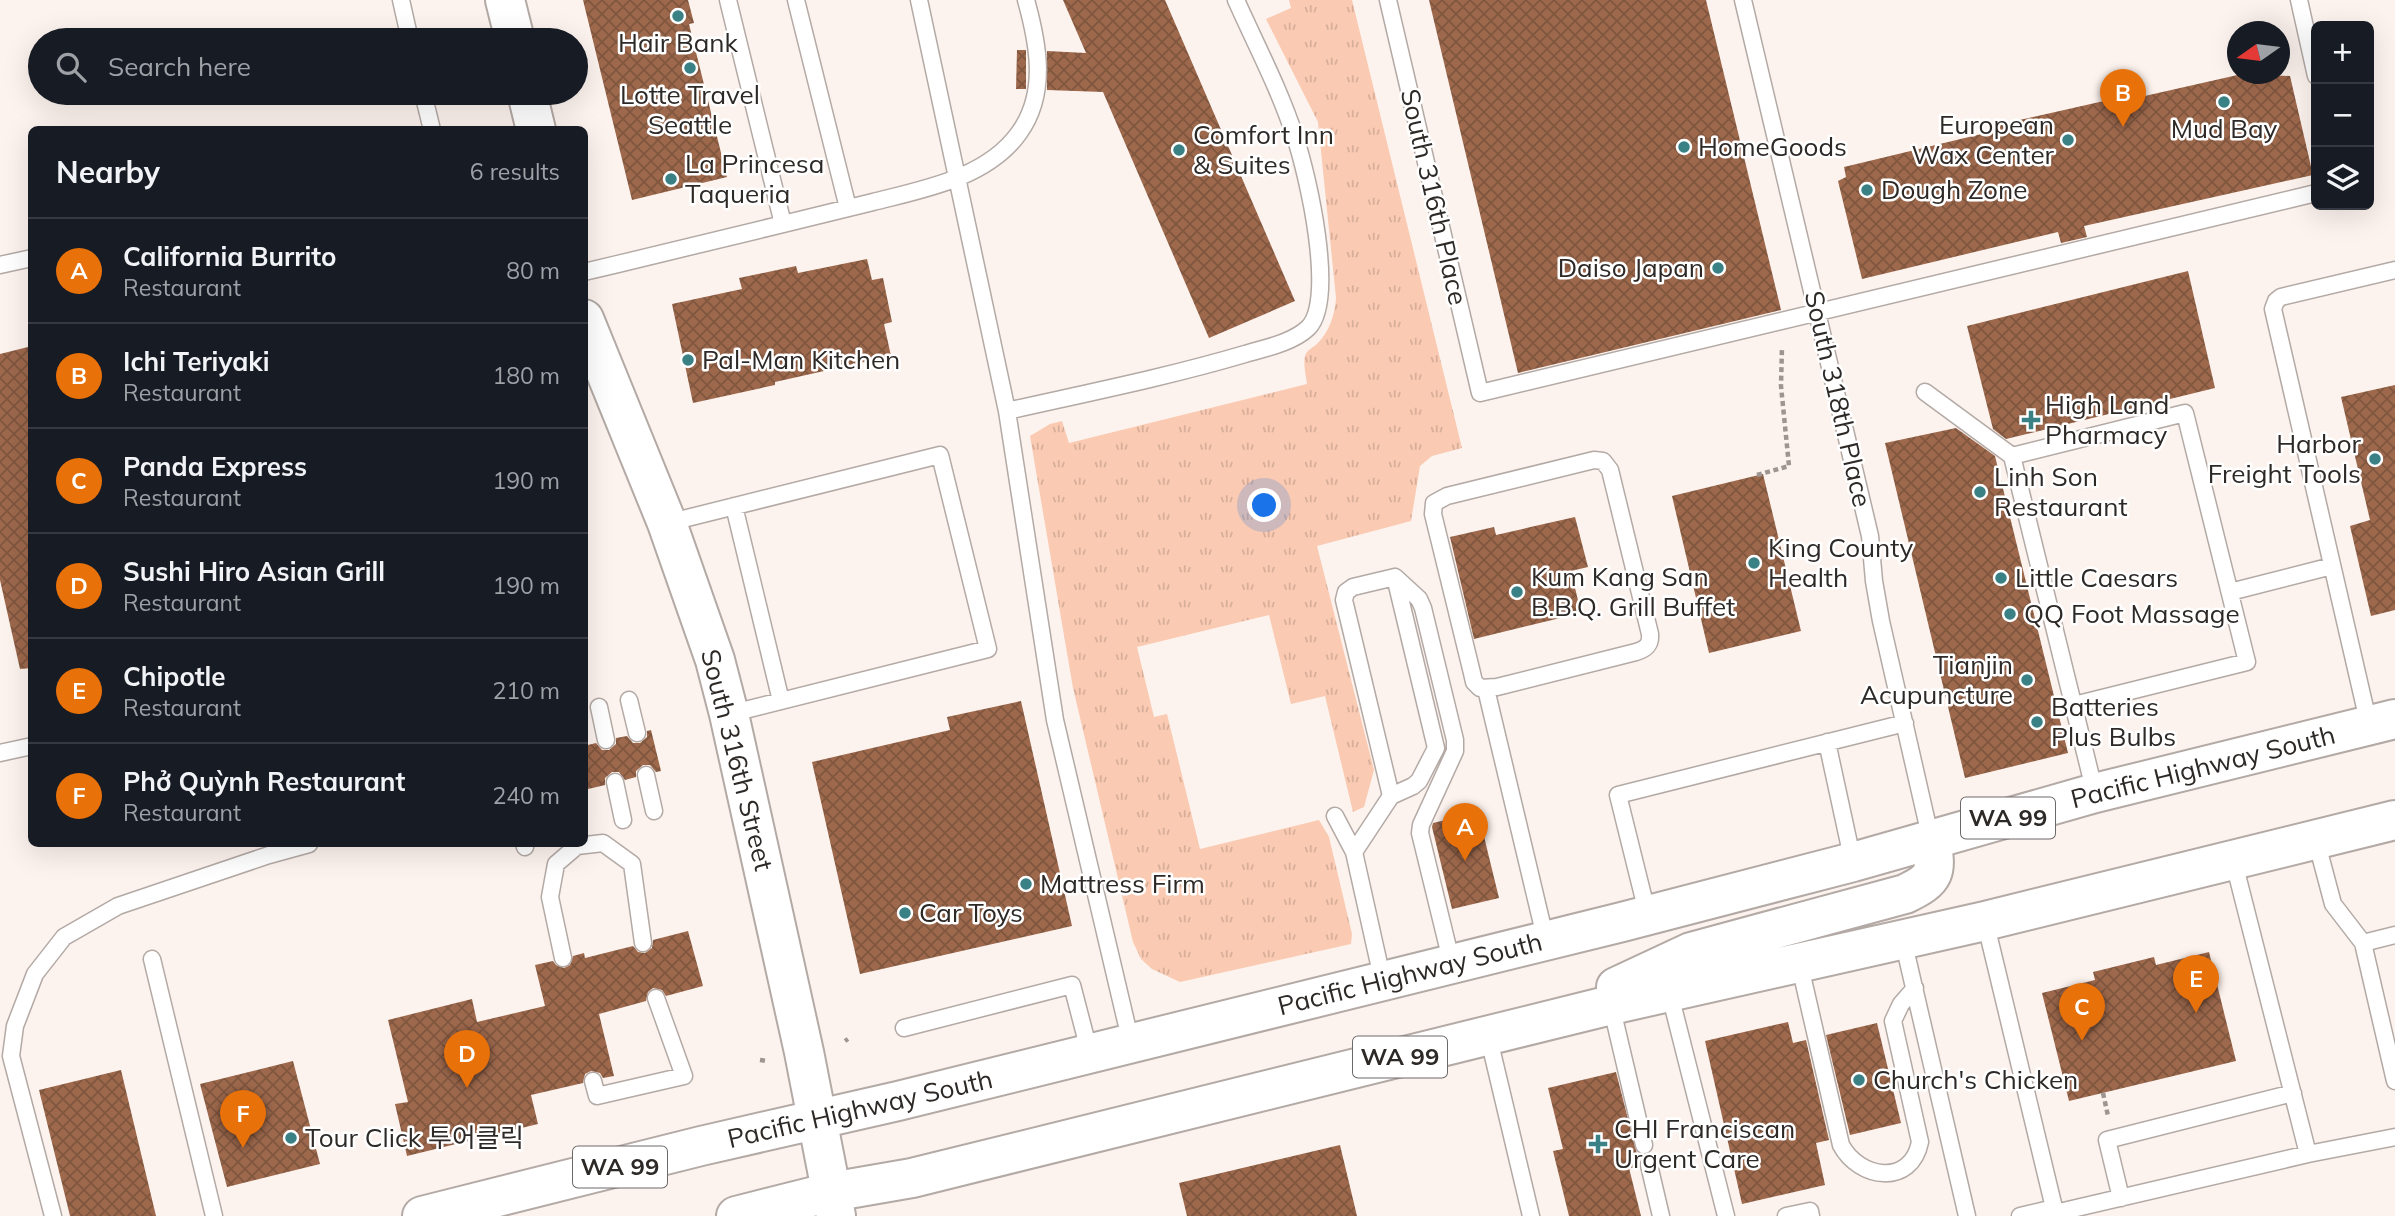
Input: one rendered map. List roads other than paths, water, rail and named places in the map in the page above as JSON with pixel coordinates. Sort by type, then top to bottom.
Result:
[{"type":"main road","points":[[505,0],[512,28]]},
{"type":"main road","points":[[530,105],[535,126]]},
{"type":"main road","name":"South 316th Street","points":[[588,329],[667,523],[715,660],[729,714],[834,1204]]},
{"type":"main road","name":"Pacific Highway South","points":[[422,1216],[1648,916],[1853,862],[2095,793],[2382,722]]},
{"type":"main road","name":"WA 99","points":[[736,1216],[834,1204],[912,1178],[1488,1035],[1669,991],[1985,921],[2395,820]]},
{"type":"main road","points":[[1541,1022],[1691,952],[1905,894],[1926,884],[1933,873],[1935,861],[1931,840]]},
{"type":"lane","points":[[401,0],[407,28]]},
{"type":"lane","points":[[728,0],[783,224]]},
{"type":"lane","points":[[796,0],[848,208]]},
{"type":"lane","points":[[919,0],[1007,411],[1055,720],[1131,1042]]},
{"type":"lane","points":[[588,271],[926,190],[981,166],[1011,143],[1026,121],[1033,104],[1037,89],[1038,51],[1026,0]]},
{"type":"lane","points":[[1007,411],[1205,366],[1274,345],[1308,328],[1313,321],[1319,307],[1321,285],[1312,204],[1296,138],[1236,0]]},
{"type":"lane","name":"South 316th Place","points":[[1388,0],[1480,393],[1785,322],[1817,312]]},
{"type":"lane","name":"South 318th Place","points":[[1743,0],[1870,536],[1881,621],[1931,840]]},
{"type":"lane","points":[[2299,0],[2311,54]]},
{"type":"lane","points":[[426,105],[431,126]]},
{"type":"lane","points":[[1817,312],[2311,194]]},
{"type":"lane","points":[[0,265],[28,259]]},
{"type":"lane","points":[[2382,722],[2332,566],[2273,315],[2273,305],[2281,298],[2395,270]]},
{"type":"lane","points":[[1925,392],[2012,456],[2095,793]]},
{"type":"lane","points":[[2012,456],[2185,413],[2230,592],[2247,662],[2074,705]]},
{"type":"lane","points":[[667,523],[940,455],[988,649],[729,714]]},
{"type":"lane","points":[[1594,460],[1603,461],[1610,470],[1615,488],[1650,634],[1649,645],[1636,652],[1486,689],[1480,688],[1473,679],[1433,514],[1434,503],[1447,496],[1594,460]]},
{"type":"lane","points":[[734,506],[781,701]]},
{"type":"lane","points":[[2230,592],[2332,566]]},
{"type":"lane","points":[[1391,796],[1344,600],[1346,592],[1353,587],[1395,577]]},
{"type":"lane","points":[[1354,852],[1391,796],[1419,782],[1436,748],[1395,577]]},
{"type":"lane","points":[[1395,577],[1419,598],[1423,608],[1455,740],[1455,751],[1421,825],[1420,833],[1452,964]]},
{"type":"lane","points":[[1486,689],[1546,940]]},
{"type":"lane","points":[[629,700],[637,733]]},
{"type":"lane","points":[[599,707],[606,740]]},
{"type":"lane","points":[[1648,916],[1618,795],[1905,723]]},
{"type":"lane","points":[[1827,742],[1853,862]]},
{"type":"lane","points":[[0,754],[28,747]]},
{"type":"lane","points":[[646,775],[654,811]]},
{"type":"lane","points":[[615,782],[623,820]]},
{"type":"lane","points":[[1335,816],[1354,852],[1383,982]]},
{"type":"lane","points":[[2315,840],[2333,904],[2363,943],[2395,1081]]},
{"type":"lane","points":[[588,845],[603,844],[632,864],[643,943]]},
{"type":"lane","points":[[53,1216],[12,1056],[15,1026],[35,974],[64,937],[118,906],[299,847]]},
{"type":"lane","points":[[563,958],[550,897],[556,864],[576,847]]},
{"type":"lane","points":[[2233,859],[2308,1153]]},
{"type":"lane","points":[[1985,921],[2055,1212]]},
{"type":"lane","points":[[2363,943],[2395,935]]},
{"type":"lane","points":[[1903,940],[1967,1216]]},
{"type":"lane","points":[[152,959],[214,1216]]},
{"type":"lane","points":[[1799,962],[1841,1145],[1846,1154],[1861,1168],[1877,1173],[1894,1171],[1910,1163],[1920,1142],[1894,1021],[1901,1004],[1915,988]]},
{"type":"lane","points":[[904,1028],[1073,985],[1090,1054]]},
{"type":"lane","points":[[1669,991],[1726,1216]]},
{"type":"lane","points":[[593,1081],[597,1096],[684,1076],[656,999]]},
{"type":"lane","points":[[1611,1005],[1644,1145]]},
{"type":"lane","points":[[1488,1035],[1531,1216]]},
{"type":"lane","points":[[2121,1198],[2107,1140],[2293,1093]]},
{"type":"lane","points":[[2020,1216],[2055,1212],[2308,1153],[2395,1137]]},
{"type":"lane","points":[[1649,1165],[1661,1216]]},
{"type":"lane","points":[[1786,1216],[1810,1211],[1811,1216]]},
{"type":"place","name":"Hair Bank","points":[[678,16]]},
{"type":"place","name":"Lotte Travel Seattle","points":[[690,68]]},
{"type":"place","name":"Mud Bay","points":[[2224,102]]},
{"type":"place","name":"Ichi Teriyaki","points":[[2123,127]]},
{"type":"place","name":"European Wax Center","points":[[2068,140]]},
{"type":"place","name":"HomeGoods","points":[[1684,147]]},
{"type":"place","name":"Comfort Inn & Suites","points":[[1179,150]]},
{"type":"place","name":"La Princesa Taqueria","points":[[671,179]]},
{"type":"place","name":"Dough Zone","points":[[1867,190]]},
{"type":"place","name":"Daiso Japan","points":[[1718,268]]},
{"type":"place","name":"Pal-Man Kitchen","points":[[688,360]]},
{"type":"place","name":"High Land Pharmacy","points":[[2031,420]]},
{"type":"place","name":"Harbor Freight Tools","points":[[2375,459]]},
{"type":"place","name":"Linh Son Restaurant","points":[[1980,492]]},
{"type":"place","name":"King County Health","points":[[1754,563]]},
{"type":"place","name":"Little Caesars","points":[[2001,578]]},
{"type":"place","name":"Kum Kang San B.B.Q. Grill Buffet","points":[[1517,592]]},
{"type":"place","name":"QQ Foot Massage","points":[[2010,614]]},
{"type":"place","name":"Tianjin Acupuncture","points":[[2027,680]]},
{"type":"place","name":"Batteries Plus Bulbs","points":[[2037,722]]},
{"type":"place","name":"California Burrito","points":[[1465,861]]},
{"type":"place","name":"Mattress Firm","points":[[1026,884]]},
{"type":"place","name":"Car Toys","points":[[905,913]]},
{"type":"place","name":"Chipotle","points":[[2196,1013]]},
{"type":"place","name":"Panda Express","points":[[2082,1041]]},
{"type":"place","name":"Church's Chicken","points":[[1859,1080]]},
{"type":"place","name":"Sushi Hiro Asian Grill","points":[[467,1088]]},
{"type":"place","name":"Tour Click 투어클릭","points":[[291,1138]]},
{"type":"place","name":"CHI Franciscan Urgent Care","points":[[1598,1144]]},
{"type":"place","name":"Phở Quỳnh Restaurant","points":[[243,1148]]}]
